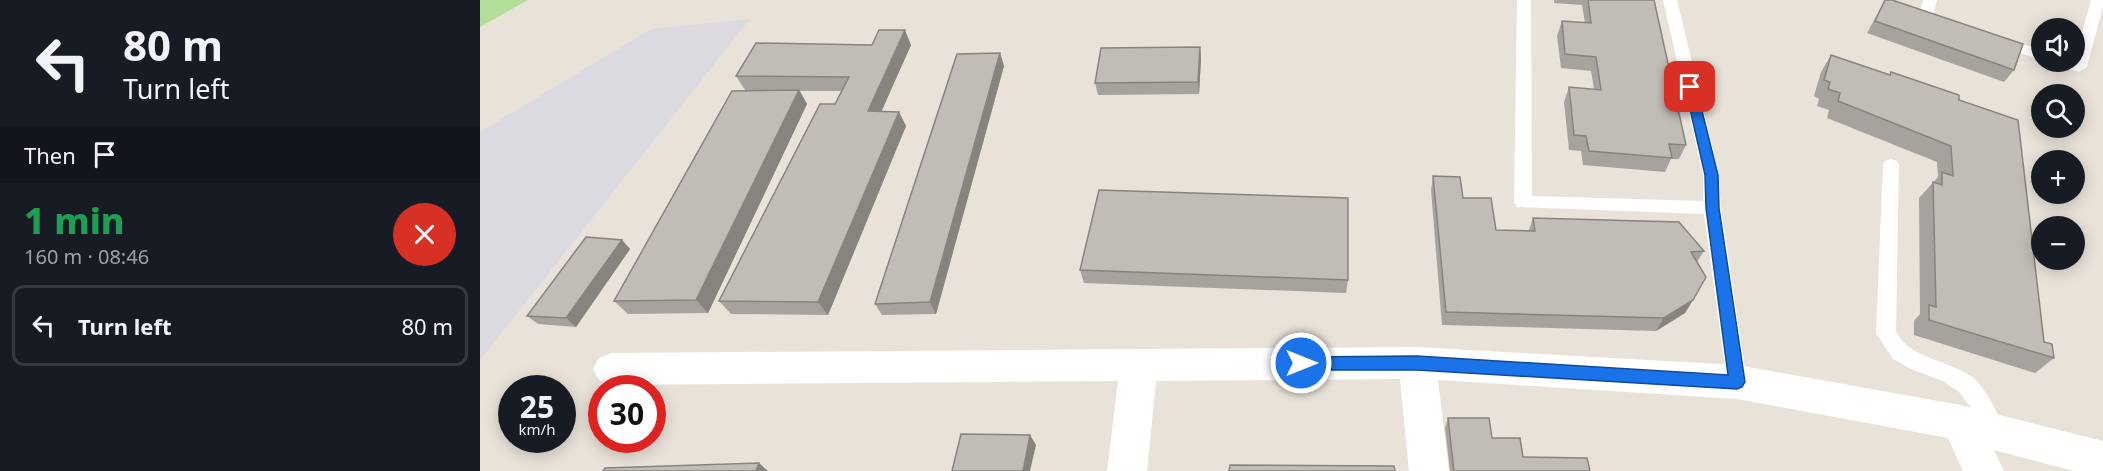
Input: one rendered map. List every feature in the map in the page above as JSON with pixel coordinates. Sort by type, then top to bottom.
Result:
[{"type":"street","points":[[612,369],[1417,363],[1737,382],[1978,428],[2103,460]]},
{"type":"street","points":[[1417,363],[1429,471]]},
{"type":"street","points":[[1127,471],[1139,364]]},
{"type":"street","points":[[1978,428],[1984,471]]},
{"type":"lane","points":[[1524,0],[1523,202],[1712,208]]},
{"type":"lane","points":[[1670,0],[1711,175],[1712,208],[1737,382]]},
{"type":"lane","points":[[1930,0],[1925,18],[1957,28]]},
{"type":"lane","points":[[2085,46],[2098,0]]},
{"type":"lane","points":[[1978,35],[2031,52]]},
{"type":"lane","points":[[1892,165],[1886,333],[1892,346],[1904,358],[1963,382],[1974,394],[1978,428]]},
{"type":"shaded area","points":[[750,19],[480,360],[480,132],[651,29]]},
{"type":"green space","points":[[480,0],[528,0],[480,27]]},
{"type":"building","points":[[1588,0],[1654,0],[1686,145],[1669,144],[1672,158],[1589,151],[1586,136],[1574,135],[1569,87],[1601,90],[1596,57],[1565,54],[1562,21],[1591,23]]},
{"type":"building","points":[[1885,0],[1892,0],[2023,44],[2014,70],[1875,21]]},
{"type":"building","points":[[879,30],[905,30],[868,111],[899,112],[818,302],[719,301],[820,104],[835,104],[849,77],[736,76],[756,43],[872,45]]},
{"type":"building","points":[[1200,47],[1198,82],[1095,83],[1101,48]]},
{"type":"building","points":[[1000,53],[930,302],[875,304],[957,54]]},
{"type":"building","points":[[1831,55],[1959,95],[1959,100],[2018,120],[2031,231],[2031,270],[2036,270],[2044,342],[2052,344],[2054,358],[1929,320],[1929,305],[1936,307],[1933,182],[1942,185],[1942,172],[1953,176],[1951,146],[1838,101],[1840,93],[1828,89],[1830,82],[1824,80]]},
{"type":"building","points":[[799,90],[696,300],[614,301],[732,91]]},
{"type":"building","points":[[1433,176],[1460,177],[1463,198],[1491,198],[1496,230],[1535,231],[1533,218],[1679,222],[1704,251],[1691,252],[1706,277],[1693,300],[1664,318],[1446,312]]},
{"type":"building","points":[[1099,190],[1348,198],[1348,280],[1080,270]]},
{"type":"building","points":[[586,237],[622,240],[566,318],[527,316]]},
{"type":"building","points":[[1448,418],[1489,418],[1492,438],[1520,438],[1523,457],[1587,458],[1590,471],[1454,471]]},
{"type":"building","points":[[961,434],[1030,435],[1023,471],[952,471]]},
{"type":"building","points":[[759,463],[756,471],[603,471],[605,468]]},
{"type":"building","points":[[1230,465],[1394,466],[1395,471],[1229,471]]},
{"type":"route","points":[[1301,363],[1417,363],[1737,382],[1712,208],[1711,175],[1690,87]]}]
